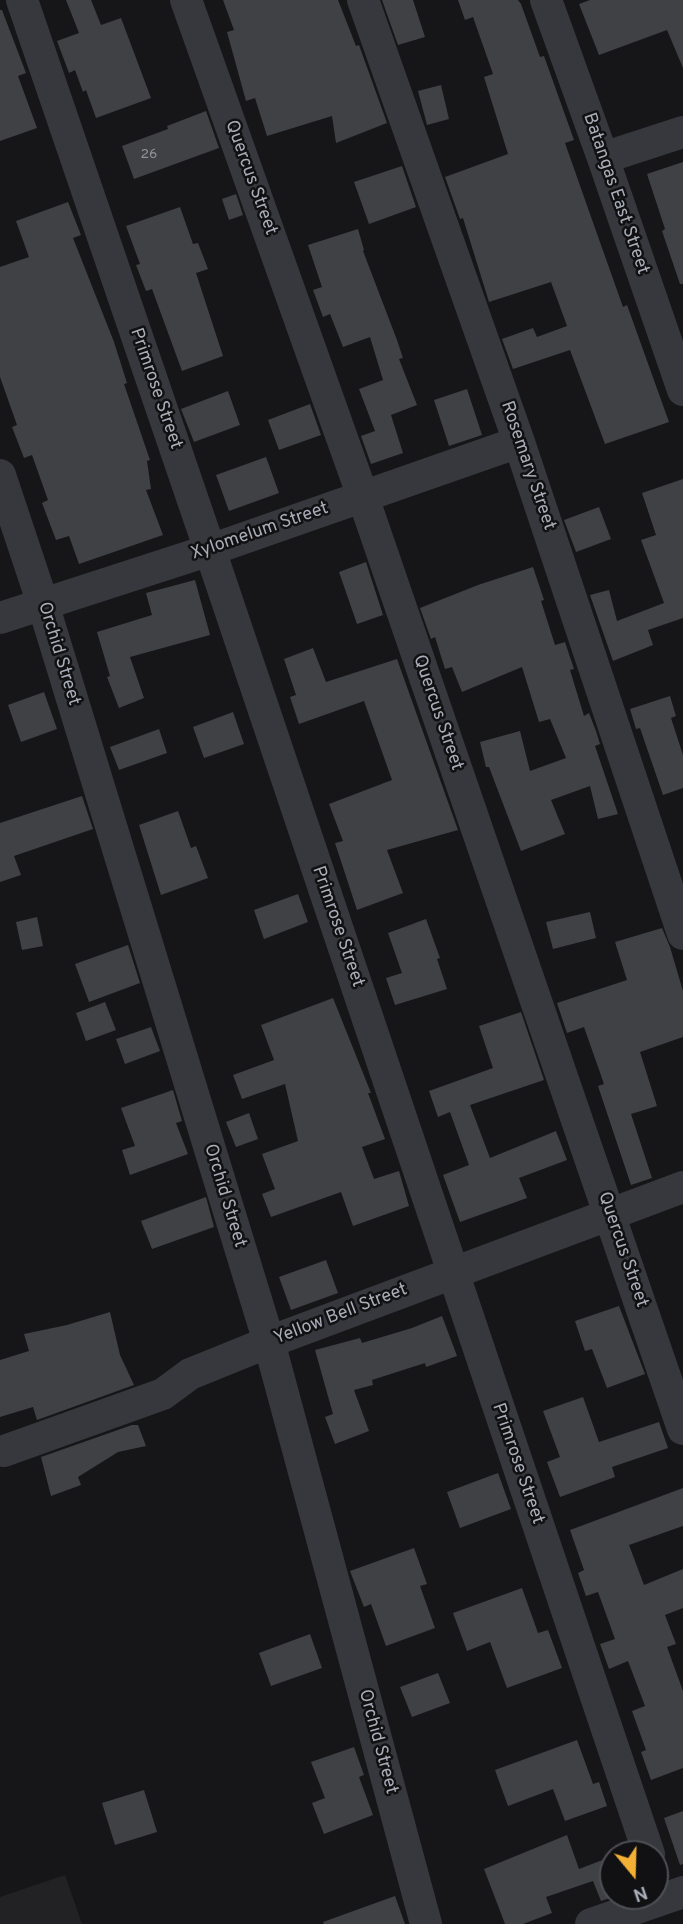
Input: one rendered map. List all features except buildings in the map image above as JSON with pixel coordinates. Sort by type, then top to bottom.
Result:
[{"type":"street","name":"Primrose Street","points":[[22,0],[644,1840]]},
{"type":"street","name":"Quercus Street","points":[[186,0],[363,497],[683,1429]]},
{"type":"street","name":"Rosemary Street","points":[[363,0],[519,442],[683,934]]},
{"type":"street","name":"Batangas East Street","points":[[546,0],[683,390]]},
{"type":"street","points":[[603,158],[683,132]]},
{"type":"street","name":"Xylomelum Street","points":[[0,618],[210,550],[519,442]]},
{"type":"street","name":"Orchid Street","points":[[0,475],[43,604],[269,1342],[426,1924]]},
{"type":"street","name":"Yellow Bell Street","points":[[4,1451],[163,1394],[190,1374],[269,1342],[683,1187]]},
{"type":"street","points":[[591,1924],[621,1910]]},
{"type":"shaded area","points":[[65,1875],[82,1924],[0,1924],[0,1897]]}]
